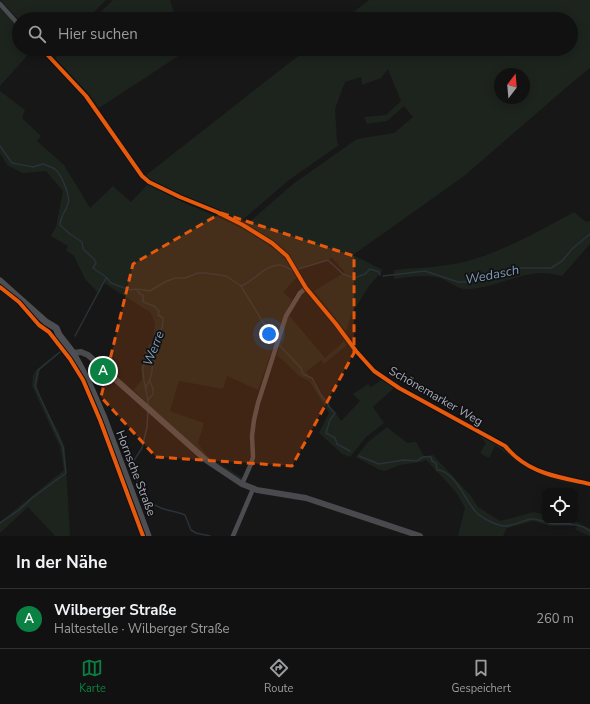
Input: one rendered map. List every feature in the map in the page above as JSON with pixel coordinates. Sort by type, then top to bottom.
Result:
[{"type":"main road","points":[[0,281],[46,322],[56,328],[59,335],[73,353]]},
{"type":"main road","name":"Hornsche Straße","points":[[73,353],[87,379],[104,418],[148,536]]},
{"type":"street","points":[[0,4],[12,17]]},
{"type":"street","name":"Schönemarker Weg","points":[[49,56],[86,96],[142,176],[149,182],[243,225],[272,243],[287,256],[306,288],[366,363],[385,380],[505,446],[516,458],[535,468],[559,478],[590,484]]},
{"type":"street","points":[[242,484],[251,464],[252,436],[258,403],[286,316],[300,293],[306,288]]},
{"type":"street","points":[[73,353],[81,352],[88,355],[206,460],[242,484],[253,489],[306,498],[420,536]]},
{"type":"street","points":[[233,536],[253,489]]},
{"type":"highlighted area","points":[[221,213],[354,256],[354,353],[292,466],[156,457],[101,397],[133,264]]},
{"type":"shaded area","points":[[0,0],[106,0],[94,12],[12,13]]},
{"type":"shaded area","points":[[113,0],[170,0],[174,12],[101,12]]},
{"type":"shaded area","points":[[369,0],[590,0],[590,68],[464,176],[353,255],[383,270],[369,286],[352,313],[346,332],[314,291],[345,272],[332,258],[298,269],[286,252],[247,224],[293,184],[357,139],[394,133],[413,117],[404,106],[387,121],[367,124],[364,117],[386,115],[401,101],[388,69],[381,78],[362,85],[361,77],[345,82],[335,109],[337,142],[339,145],[289,180],[241,221],[204,207],[145,176],[298,56],[578,56],[578,12],[354,12]]},
{"type":"shaded area","points":[[0,7],[12,20],[12,56],[27,56],[0,86]]},
{"type":"shaded area","points":[[57,56],[178,56],[99,108],[89,94],[55,58]]},
{"type":"shaded area","points":[[0,91],[25,110],[22,118],[41,136],[37,141],[64,165],[90,208],[113,186],[131,202],[148,184],[178,200],[238,226],[255,236],[282,254],[298,276],[283,292],[292,300],[285,314],[258,390],[227,376],[223,389],[179,381],[170,411],[204,423],[198,443],[207,456],[243,478],[240,479],[212,461],[151,408],[134,390],[142,379],[141,368],[144,352],[153,339],[155,324],[151,313],[104,283],[99,294],[85,279],[74,256],[66,250],[68,246],[51,236],[56,227],[63,191],[46,171],[23,173],[8,166],[0,154]]},
{"type":"shaded area","points":[[574,212],[586,222],[590,221],[590,244],[562,276],[545,273],[531,274],[489,286],[467,289],[463,289],[440,278],[429,276],[394,279],[394,270],[456,264],[493,253]]},
{"type":"shaded area","points":[[289,315],[325,358],[344,341],[347,345],[324,364],[321,360],[306,372],[341,421],[360,401],[353,394],[368,384],[371,387],[383,379],[395,387],[373,407],[384,423],[366,437],[350,457],[342,454],[319,433],[329,413],[309,381],[299,376],[277,356],[285,324]]},
{"type":"shaded area","points":[[60,351],[61,352],[40,370],[37,386],[41,399],[59,433],[65,448],[70,536],[55,536],[28,507],[0,533],[0,522],[64,470],[60,447],[32,386],[33,375],[36,370]]},
{"type":"shaded area","points":[[387,427],[407,443],[416,442],[424,456],[433,455],[471,496],[478,507],[500,521],[534,512],[542,514],[542,524],[533,521],[507,528],[503,536],[458,536],[465,508],[456,492],[426,460],[400,465],[385,471],[378,469],[356,457],[368,442]]},
{"type":"shaded area","points":[[477,433],[501,445],[530,467],[590,485],[590,487],[563,482],[537,473],[520,464],[495,446],[489,458],[480,453],[486,443]]},
{"type":"shaded area","points":[[578,523],[590,529],[590,536],[576,530],[577,526],[574,525],[550,526],[543,524],[578,524]]},
{"type":"waterway","name":"Werre","points":[[0,146],[12,163],[33,167],[43,164],[55,169],[65,185],[69,200],[60,225],[82,242],[83,249],[94,259],[96,263],[93,268],[106,277],[111,283],[130,290],[136,289],[143,295],[143,302],[154,306],[159,311],[158,315],[163,318],[163,325],[143,368],[143,377],[148,405]]},
{"type":"waterway","name":"Wedasch","points":[[383,276],[425,271],[458,282],[465,282],[495,276],[516,268],[551,268],[562,261],[572,249],[590,234]]},
{"type":"waterway","name":"Wedasch","points":[[298,269],[328,260],[343,274],[354,278],[365,274],[370,269],[379,272],[380,275]]},
{"type":"waterway","name":"Wedasch","points":[[241,286],[274,266],[279,265],[294,271]]},
{"type":"waterway","points":[[138,289],[150,291],[175,278],[185,278],[198,273],[226,276],[241,286],[275,342]]},
{"type":"waterway","points":[[75,336],[106,278]]},
{"type":"waterway","points":[[153,359],[159,345],[159,335]]},
{"type":"waterway","points":[[280,346],[301,368],[303,374],[312,378],[322,397],[327,401],[329,407],[335,413],[330,420],[326,433],[335,438],[337,444],[350,451]]},
{"type":"waterway","points":[[146,387],[152,373],[152,348]]},
{"type":"waterway","points":[[0,523],[66,473],[63,447],[35,386],[38,370],[60,352]]},
{"type":"waterway","points":[[148,400],[153,394],[150,381]]},
{"type":"waterway","name":"Werre","points":[[148,411],[147,427],[142,448],[133,462],[140,490],[148,500],[161,508],[185,515],[191,530],[196,533],[210,536]]},
{"type":"waterway","points":[[359,456],[379,464],[404,460],[417,461],[424,457],[431,457],[432,461],[436,463],[437,470],[443,471],[454,480],[477,513],[486,520],[499,525],[507,526],[534,519],[552,524],[576,525],[590,531]]},
{"type":"cycle path","points":[[49,56],[86,96],[142,176],[149,182],[243,225],[272,243],[287,256],[306,288],[356,351],[374,371],[399,388],[505,446],[516,457],[533,468],[561,478],[590,484]]},
{"type":"cycle path","points":[[0,287],[19,302],[39,325],[49,332],[70,359],[83,380],[100,420],[143,536]]},
{"type":"place","name":"Wilberger Straße","points":[[103,371]]}]
